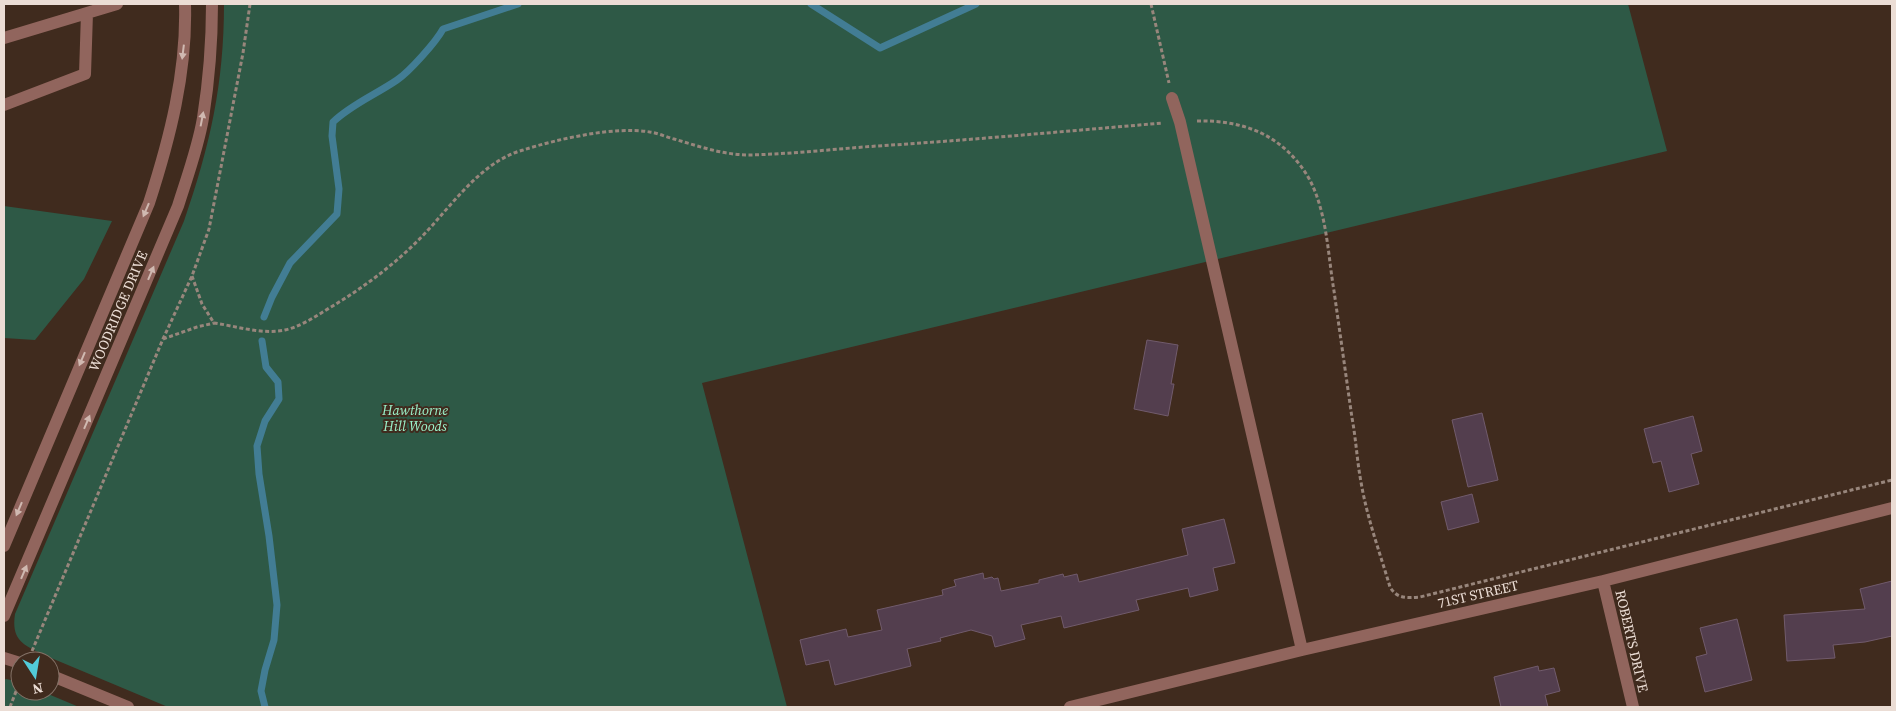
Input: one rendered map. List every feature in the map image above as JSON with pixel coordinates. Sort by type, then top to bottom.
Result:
[{"type":"street","points":[[4,38],[116,4]]},
{"type":"street","name":"WOODRIDGE DRIVE","points":[[4,546],[149,203],[167,147],[180,83],[186,35],[185,4]]},
{"type":"street","name":"WOODRIDGE DRIVE","points":[[4,616],[178,206],[192,164],[203,119],[212,44],[212,4]]},
{"type":"street","points":[[4,105],[85,74],[88,13]]},
{"type":"street","points":[[1172,98],[1180,122],[1302,650]]},
{"type":"street","name":"71ST STREET","points":[[1070,707],[1302,650],[1603,581],[1892,508]]},
{"type":"street","name":"ROBERTS DRIVE","points":[[1603,581],[1633,707]]},
{"type":"street","points":[[60,679],[128,707]]},
{"type":"path","points":[[31,651],[163,339],[192,276],[209,230],[243,53],[250,4]]},
{"type":"path","points":[[1151,4],[1172,98]]},
{"type":"path","points":[[163,339],[214,323],[269,331],[283,330],[309,321],[380,274],[408,252],[459,196],[486,170],[503,158],[543,144],[617,132],[650,132],[701,147],[745,155],[1180,122],[1224,122],[1244,125],[1264,134],[1283,147],[1300,165],[1310,181],[1322,214],[1361,482],[1373,531],[1390,587],[1394,594],[1402,597],[1420,597],[1892,480]]},
{"type":"path","points":[[192,276],[202,304],[214,323]]},
{"type":"green space","name":"Hawthorne Hill Woods","points":[[224,4],[1628,4],[1667,151],[702,383],[787,707],[168,707],[60,662],[60,651],[36,651],[30,648],[17,636],[14,623],[15,614],[184,221],[201,167],[214,114],[223,33]]},
{"type":"green space","points":[[4,206],[112,221],[84,279],[35,340],[4,338]]},
{"type":"green space","points":[[4,680],[10,680],[10,701],[60,701],[60,699],[79,707],[4,707]]},
{"type":"building","points":[[1147,340],[1178,345],[1168,416],[1134,409]]},
{"type":"building","points":[[1482,413],[1498,480],[1468,487],[1452,420]]},
{"type":"building","points":[[1693,416],[1702,451],[1691,454],[1699,484],[1669,492],[1661,461],[1653,463],[1644,429]]},
{"type":"building","points":[[1472,494],[1479,522],[1448,530],[1441,502]]},
{"type":"building","points":[[1224,519],[1235,563],[1213,568],[1218,590],[1190,597],[1188,588],[1136,600],[1139,610],[1064,628],[1061,616],[1021,625],[1025,639],[995,647],[992,636],[971,630],[940,638],[941,641],[907,649],[911,666],[835,685],[829,660],[806,665],[800,640],[846,629],[848,637],[882,630],[877,610],[943,595],[942,590],[956,586],[954,580],[983,573],[984,579],[998,578],[1001,591],[1039,583],[1039,580],[1063,574],[1064,577],[1077,574],[1079,582],[1188,555],[1182,529]]},
{"type":"building","points":[[1892,581],[1892,636],[1865,642],[1833,645],[1835,658],[1787,661],[1784,615],[1865,609],[1860,589]]},
{"type":"building","points":[[1737,619],[1752,680],[1705,692],[1696,657],[1707,654],[1700,628]]},
{"type":"building","points":[[1538,666],[1539,671],[1554,668],[1560,691],[1545,695],[1548,707],[1501,707],[1494,677]]},
{"type":"waterway","points":[[264,317],[290,263],[337,214],[339,189],[332,136],[333,122],[348,110],[402,76],[429,49],[443,29],[518,4]]},
{"type":"waterway","points":[[811,4],[880,48],[976,4]]},
{"type":"waterway","points":[[262,341],[266,367],[278,382],[279,399],[265,421],[257,446],[259,474],[277,605],[274,640],[261,691],[265,707]]}]
